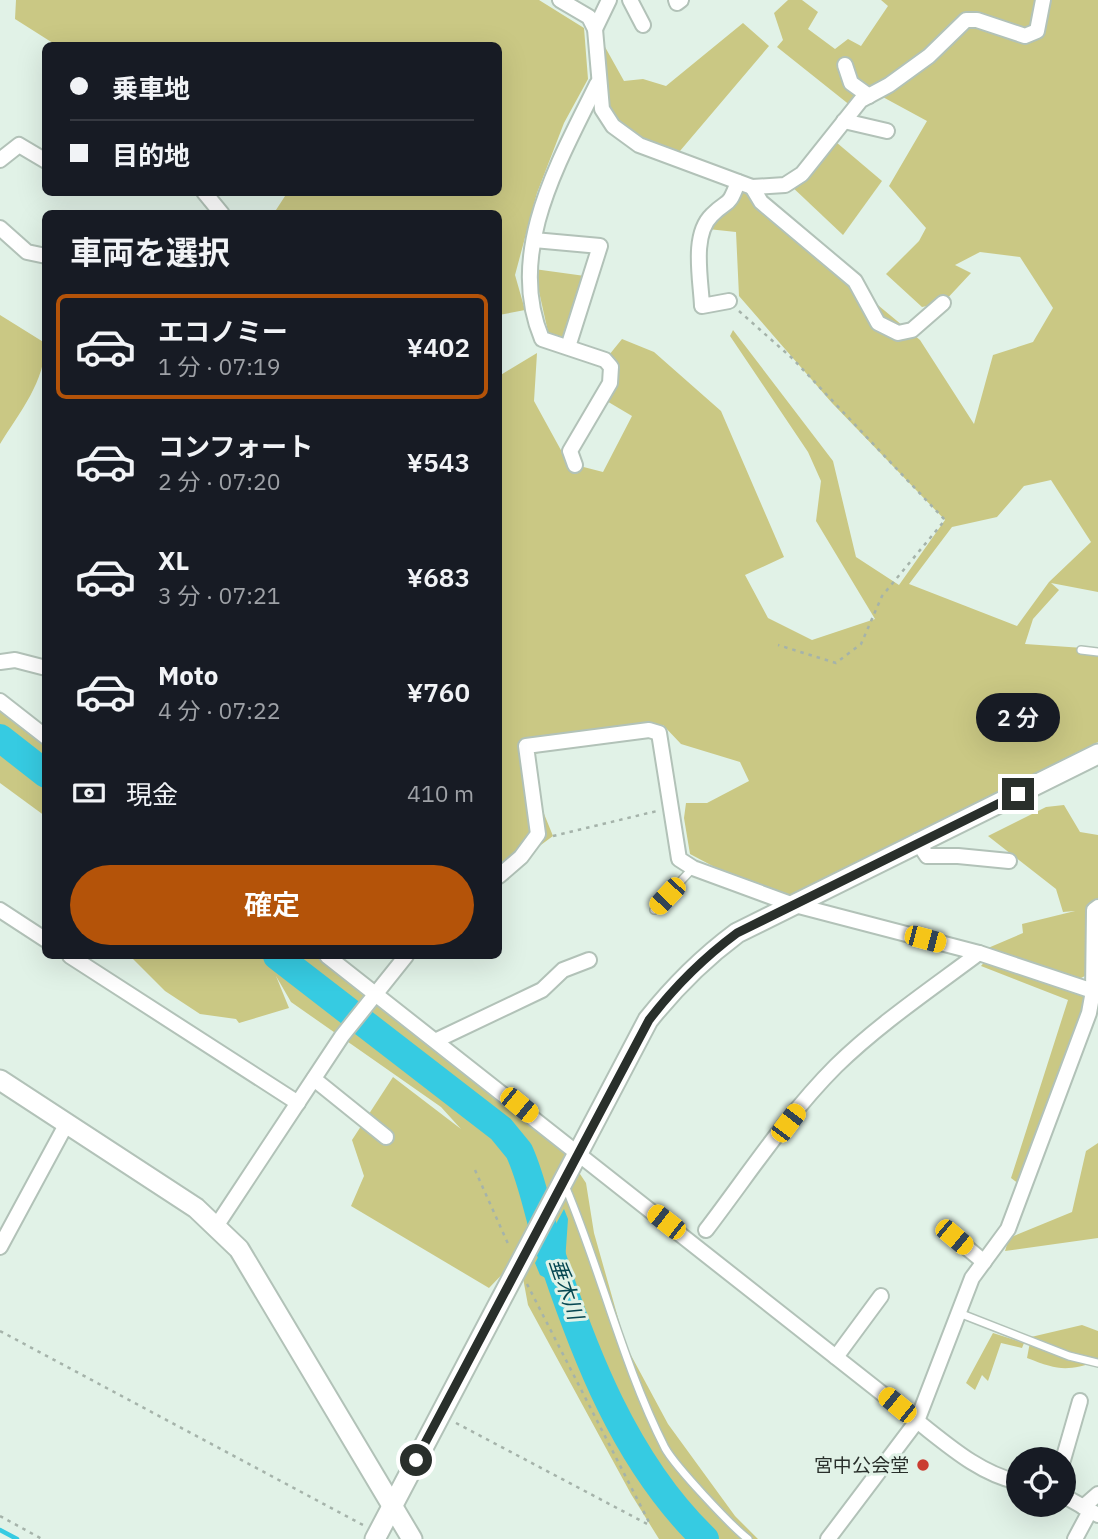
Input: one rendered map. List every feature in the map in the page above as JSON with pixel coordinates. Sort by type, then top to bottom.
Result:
[{"type":"street","points":[[560,0],[589,17],[595,29],[597,84],[602,109],[613,126],[639,145],[745,185],[785,185],[802,174],[861,100],[929,56],[966,20],[977,19],[1025,36],[1037,32],[1043,0]]},
{"type":"street","points":[[595,29],[609,0]]},
{"type":"street","points":[[630,0],[643,25]]},
{"type":"street","points":[[676,0],[677,3],[681,0]]},
{"type":"street","points":[[845,65],[851,83],[869,96]]},
{"type":"street","points":[[575,465],[570,451],[610,383],[611,367],[605,359],[542,339],[534,320],[529,288],[534,240],[550,179],[597,84]]},
{"type":"street","points":[[844,121],[887,131]]},
{"type":"street","points":[[0,160],[19,145],[42,159]]},
{"type":"street","points":[[729,302],[702,306],[700,234],[711,215],[730,203],[745,185]]},
{"type":"street","points":[[745,185],[761,202],[855,281],[878,323],[898,333],[912,330],[943,303]]},
{"type":"street","points":[[207,196],[219,210]]},
{"type":"street","points":[[0,228],[27,252],[42,255]]},
{"type":"street","points":[[534,240],[600,246],[568,347]]},
{"type":"street","points":[[0,662],[15,660],[42,667]]},
{"type":"street","points":[[0,701],[42,734]]},
{"type":"street","points":[[502,873],[521,857],[538,834],[526,746],[649,730],[656,732],[678,859],[693,869],[792,904],[979,953],[1093,991]]},
{"type":"street","points":[[376,1536],[649,1020],[675,986],[704,957],[737,933],[917,841],[1098,754]]},
{"type":"street","points":[[917,841],[927,856],[1009,861]]},
{"type":"street","points":[[828,1539],[918,1422],[972,1278],[1007,1229],[1089,1013],[1093,991],[1094,910],[1098,907]]},
{"type":"street","points":[[0,910],[42,937]]},
{"type":"street","points":[[706,1230],[804,1101],[836,1066],[979,953]]},
{"type":"street","points":[[75,959],[298,1103]]},
{"type":"street","points":[[330,959],[371,998],[436,1040],[918,1422],[975,1465],[1006,1479]]},
{"type":"street","points":[[217,1225],[342,1036],[404,959]]},
{"type":"street","points":[[436,1040],[542,990],[563,970],[589,960]]},
{"type":"street","points":[[314,1079],[386,1137]]},
{"type":"street","points":[[0,1080],[196,1208],[217,1225],[239,1249],[412,1539]]},
{"type":"street","points":[[0,1247],[67,1123]]},
{"type":"street","points":[[954,1237],[984,1262]]},
{"type":"street","points":[[836,1357],[881,1296]]},
{"type":"street","points":[[1067,1447],[1080,1401]]},
{"type":"street","points":[[1075,1539],[1098,1494]]},
{"type":"lane","points":[[1081,650],[1098,652]]},
{"type":"lane","points":[[654,910],[693,869]]},
{"type":"lane","points":[[566,1188],[627,1360],[667,1451],[748,1539]]},
{"type":"lane","points":[[959,1312],[1069,1356],[1098,1363]]},
{"type":"path","points":[[729,302],[793,359],[945,520],[882,596],[861,644],[835,663],[778,645]]},
{"type":"path","points":[[553,836],[671,808]]},
{"type":"path","points":[[440,1415],[651,1526],[519,1268],[475,1170]]},
{"type":"path","points":[[0,1331],[376,1536]]},
{"type":"path","points":[[0,1516],[42,1539]]},
{"type":"shaded area","points":[[16,0],[539,0],[584,28],[588,79],[564,123],[537,193],[515,275],[525,310],[502,314],[502,210],[276,210],[285,196],[502,196],[502,42],[51,42],[15,19]]},
{"type":"shaded area","points":[[788,0],[802,0],[818,12],[808,29],[835,49],[848,39],[861,46],[888,6],[881,0],[1098,0],[1098,592],[1051,583],[1059,590],[1033,619],[1025,644],[1098,649],[1098,742],[794,896],[739,880],[690,854],[684,818],[686,803],[707,803],[749,781],[740,762],[681,744],[663,725],[521,757],[553,836],[502,874],[502,374],[537,353],[534,401],[568,463],[603,472],[632,416],[605,400],[605,360],[622,339],[654,352],[721,411],[784,557],[745,575],[768,618],[812,640],[875,619],[816,521],[821,481],[808,452],[730,336],[733,330],[833,461],[856,557],[899,585],[945,520],[832,403],[739,296],[736,232],[708,229],[741,189],[749,189],[773,218],[920,340],[974,424],[993,355],[1033,342],[1053,308],[1020,257],[980,252],[955,265],[971,273],[943,303],[922,307],[886,274],[919,241],[926,228],[889,186],[927,121],[857,83],[864,95],[851,106],[777,47],[783,40],[774,13]],"holes":[[[1051,480],[1091,542],[1049,582],[1017,626],[909,584],[952,527],[997,517],[1024,486]]]},
{"type":"shaded area","points":[[743,23],[769,46],[674,158],[632,140],[605,113],[595,29],[624,81],[643,79],[666,86]]},
{"type":"shaded area","points":[[836,142],[882,181],[843,235],[788,183]]},
{"type":"shaded area","points":[[534,269],[585,276],[564,346],[550,341]]},
{"type":"shaded area","points":[[0,315],[42,341],[42,366],[23,408],[0,444]]},
{"type":"shaded area","points":[[0,705],[42,739],[42,814],[0,783]]},
{"type":"shaded area","points":[[1064,805],[1080,832],[1098,835],[1098,907],[1089,974],[1077,980],[988,948],[1023,933],[1022,924],[1075,911],[1063,912],[1056,889],[988,836],[1046,807]]},
{"type":"shaded area","points":[[133,959],[319,959],[400,1015],[562,1147],[586,1183],[594,1233],[626,1346],[668,1424],[735,1516],[758,1539],[659,1539],[631,1494],[528,1305],[518,1251],[513,1263],[489,1288],[351,1206],[364,1176],[352,1140],[393,1077],[461,1129],[441,1107],[291,1002],[276,976],[289,1008],[239,1023],[236,1019],[200,1014],[165,991]]},
{"type":"shaded area","points":[[987,959],[1093,994],[1023,1187],[1011,1178],[1068,1000],[981,966]]},
{"type":"shaded area","points":[[1098,1143],[1098,1238],[1005,1251],[1009,1238],[1072,1212],[1086,1151]]},
{"type":"shaded area","points":[[1082,1325],[1098,1331],[1098,1361],[1062,1368],[1027,1358],[1031,1337]]},
{"type":"shaded area","points":[[993,1333],[1024,1343],[1022,1348],[1001,1343],[988,1381],[982,1375],[975,1390],[966,1383]]},
{"type":"water","points":[[564,1209],[568,1219],[565,1262],[583,1316],[575,1318],[564,1288],[540,1275],[535,1263]]},
{"type":"waterway","name":"垂木川","points":[[0,738],[42,771]]},
{"type":"waterway","name":"垂木川","points":[[281,959],[501,1129],[519,1151],[576,1326],[610,1403],[652,1476],[677,1509],[705,1539]]},
{"type":"waterway","points":[[0,1530],[17,1539]]},
{"type":"place","name":"宮中公会堂","points":[[923,1465]]},
{"type":"route","points":[[416,1460],[649,1020],[675,986],[704,957],[737,933],[930,835],[1018,794]]}]
